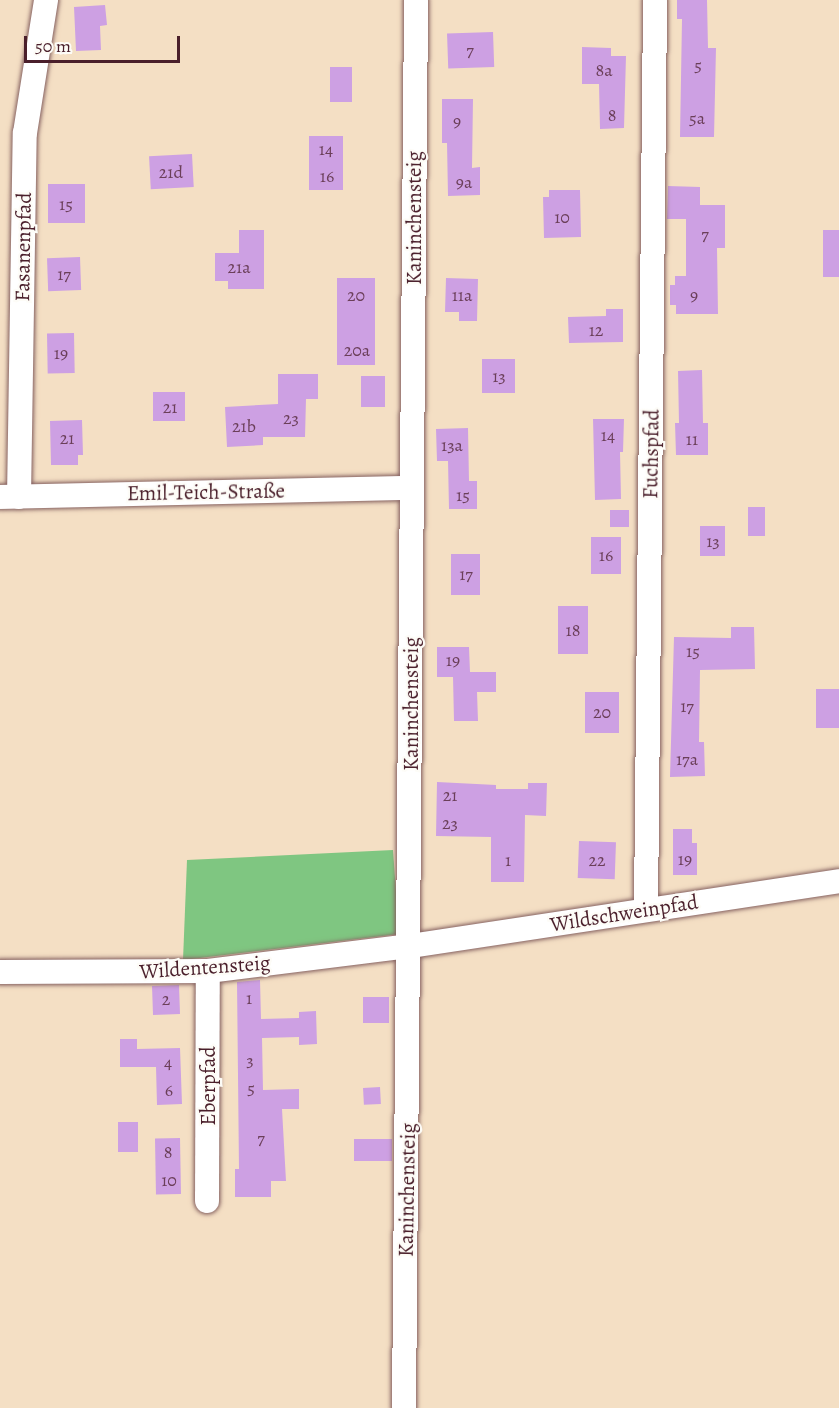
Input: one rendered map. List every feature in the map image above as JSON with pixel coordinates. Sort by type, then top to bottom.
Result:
[{"type":"street","name":"Fasanenpfad","points":[[9,497],[25,133],[46,0]]},
{"type":"street","name":"Kaninchensteig","points":[[404,1408],[410,946],[416,0]]},
{"type":"street","name":"Fuchspfad","points":[[646,909],[655,0]]},
{"type":"street","name":"Emil-Teich-Straße","points":[[9,497],[412,488]]},
{"type":"street","name":"Wildschweinpfad","points":[[410,946],[839,881]]},
{"type":"street","name":"Wildentensteig","points":[[0,972],[208,971],[410,946]]},
{"type":"street","name":"Eberpfad","points":[[207,1201],[208,971]]},
{"type":"green space","points":[[393,850],[399,934],[183,960],[187,860]]},
{"type":"building","points":[[677,0],[707,0],[708,48],[716,48],[714,137],[680,137],[682,19],[677,19]]},
{"type":"building","points":[[105,5],[107,25],[100,26],[101,50],[76,51],[74,7]]},
{"type":"building","points":[[493,32],[494,67],[448,69],[447,34]]},
{"type":"building","points":[[582,47],[611,48],[611,56],[626,56],[624,128],[600,129],[599,84],[582,84]]},
{"type":"building","points":[[330,67],[352,67],[352,102],[330,102]]},
{"type":"building","points":[[442,99],[473,99],[472,168],[480,167],[480,195],[448,196],[447,143],[442,143]]},
{"type":"building","points":[[309,136],[343,136],[343,190],[309,190]]},
{"type":"building","points":[[192,154],[194,187],[151,189],[149,156]]},
{"type":"building","points":[[48,184],[85,184],[85,223],[48,223]]},
{"type":"building","points":[[668,186],[700,187],[700,205],[725,205],[725,248],[717,248],[718,314],[676,314],[676,305],[670,305],[670,285],[675,285],[675,276],[686,276],[686,219],[667,219]]},
{"type":"building","points":[[549,190],[580,190],[581,237],[544,238],[543,197],[549,197]]},
{"type":"building","points":[[239,230],[264,230],[264,289],[228,289],[228,281],[215,281],[215,253],[239,253]]},
{"type":"building","points":[[823,230],[839,230],[839,277],[823,277]]},
{"type":"building","points":[[80,257],[81,290],[48,291],[47,258]]},
{"type":"building","points":[[337,278],[375,278],[375,365],[337,365]]},
{"type":"building","points":[[446,278],[478,279],[477,321],[459,321],[459,312],[445,312]]},
{"type":"building","points":[[606,309],[623,309],[623,342],[569,343],[568,317],[606,316]]},
{"type":"building","points":[[47,333],[74,333],[75,373],[48,373]]},
{"type":"building","points":[[482,359],[515,359],[515,393],[482,393]]},
{"type":"building","points":[[702,370],[703,423],[708,423],[708,455],[676,455],[675,423],[679,423],[678,371]]},
{"type":"building","points":[[278,374],[318,374],[318,399],[306,399],[305,437],[263,437],[263,445],[227,447],[225,407],[278,404]]},
{"type":"building","points":[[361,376],[385,376],[385,407],[361,407]]},
{"type":"building","points":[[153,392],[185,392],[185,421],[153,421]]},
{"type":"building","points":[[593,419],[624,419],[623,452],[620,452],[621,499],[595,500]]},
{"type":"building","points":[[82,420],[83,455],[78,455],[78,465],[51,465],[50,421]]},
{"type":"building","points":[[468,428],[469,481],[477,481],[477,509],[449,509],[448,461],[437,461],[436,429]]},
{"type":"building","points":[[748,507],[765,507],[765,536],[748,536]]},
{"type":"building","points":[[610,510],[629,510],[629,527],[610,527]]},
{"type":"building","points":[[700,526],[725,526],[725,556],[700,556]]},
{"type":"building","points":[[591,537],[621,537],[621,574],[591,574]]},
{"type":"building","points":[[451,554],[480,554],[480,595],[451,595]]},
{"type":"building","points":[[558,606],[588,606],[588,654],[558,654]]},
{"type":"building","points":[[731,627],[754,627],[755,669],[700,670],[699,742],[704,742],[705,776],[670,777],[674,637],[731,638]]},
{"type":"building","points":[[437,647],[469,647],[470,672],[496,672],[496,692],[477,692],[478,721],[454,721],[453,677],[437,677]]},
{"type":"building","points":[[816,689],[839,689],[839,728],[816,728]]},
{"type":"building","points":[[585,692],[619,692],[619,733],[585,733]]},
{"type":"building","points":[[437,782],[496,785],[496,789],[528,789],[528,783],[547,783],[546,816],[525,815],[524,882],[491,882],[491,837],[436,836]]},
{"type":"building","points":[[673,829],[692,829],[692,843],[697,843],[697,875],[673,875]]},
{"type":"building","points":[[579,841],[616,842],[615,879],[578,878]]},
{"type":"building","points":[[260,980],[261,1019],[299,1018],[299,1012],[316,1011],[317,1044],[299,1045],[299,1037],[262,1038],[263,1090],[299,1089],[299,1109],[282,1109],[286,1181],[271,1181],[271,1197],[235,1197],[235,1169],[239,1169],[237,982]]},
{"type":"building","points":[[179,985],[180,1014],[153,1015],[152,986]]},
{"type":"building","points":[[363,997],[389,997],[389,1023],[363,1023]]},
{"type":"building","points":[[120,1039],[137,1039],[137,1049],[180,1048],[182,1104],[157,1105],[156,1067],[120,1067]]},
{"type":"building","points":[[380,1087],[381,1104],[364,1105],[363,1088]]},
{"type":"building","points":[[118,1122],[138,1122],[138,1152],[118,1152]]},
{"type":"building","points":[[155,1138],[180,1138],[181,1194],[156,1194]]},
{"type":"building","points":[[354,1139],[392,1139],[392,1161],[354,1161]]}]
